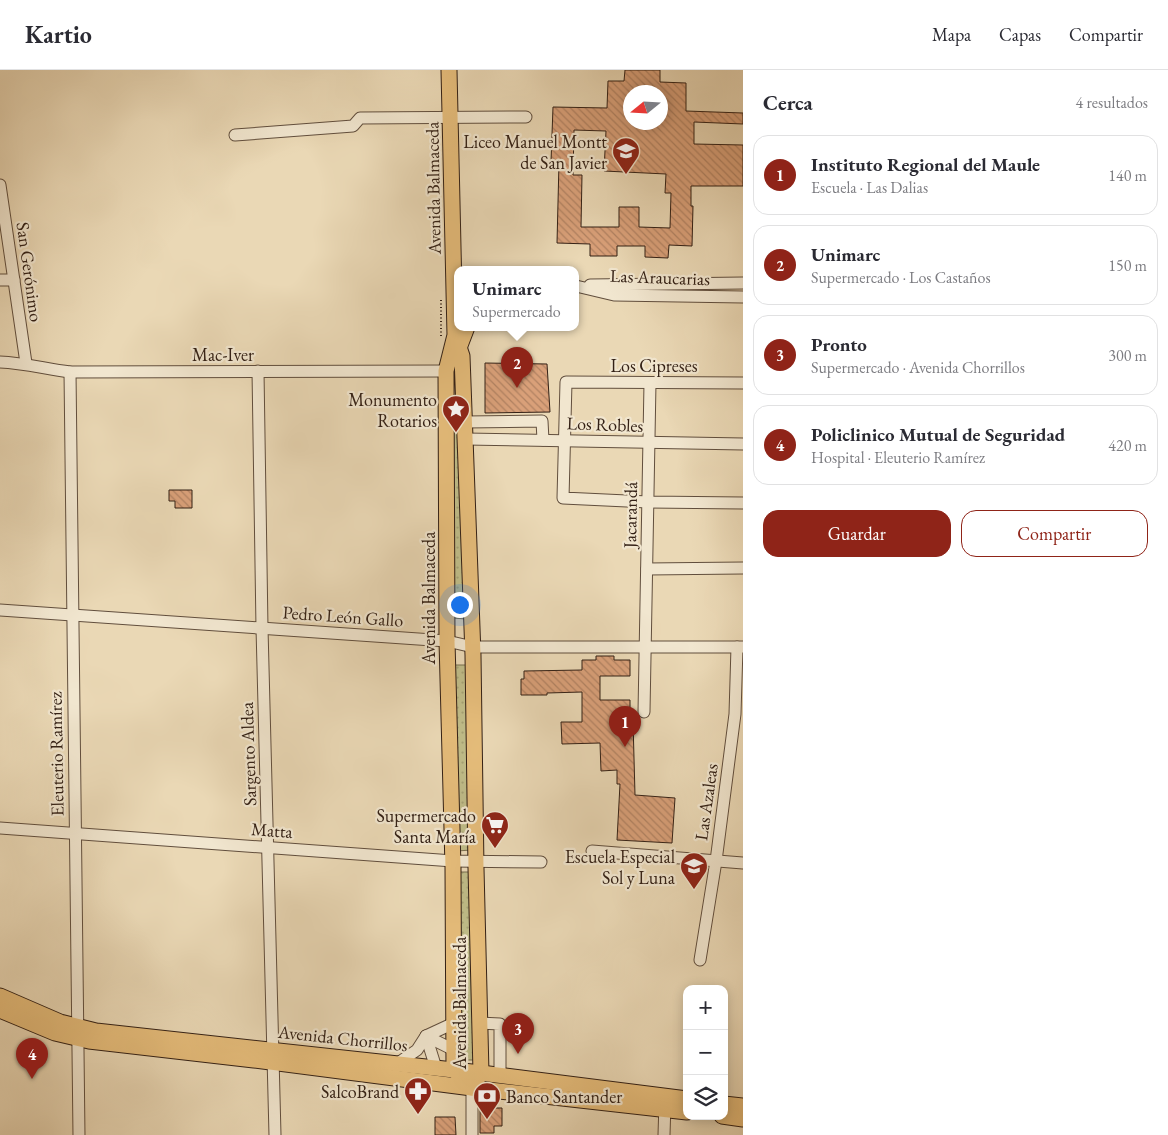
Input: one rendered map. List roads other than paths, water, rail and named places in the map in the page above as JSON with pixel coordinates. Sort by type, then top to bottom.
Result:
[{"type":"main road","name":"Avenida Balmaceda","points":[[449,70],[455,266]]},
{"type":"main road","name":"Avenida Balmaceda","points":[[461,336],[473,647],[475,861],[481,1073],[472,1088],[454,1070],[453,861],[446,641],[446,371],[461,336]]},
{"type":"main road","name":"Avenida Chorrillos","points":[[0,996],[101,1043],[398,1063],[500,1075],[665,1103],[683,1110]]},
{"type":"main road","name":"Avenida Chorrillos","points":[[0,1010],[50,1031],[76,1032]]},
{"type":"main road","points":[[454,1023],[479,1023]]},
{"type":"main road","name":"Avenida Chorrillos","points":[[274,1056],[472,1088],[665,1103],[683,1100]]},
{"type":"main road","points":[[728,1104],[743,1106]]},
{"type":"main road","points":[[728,1117],[743,1119]]},
{"type":"street","points":[[235,134],[353,126],[360,118],[526,117]]},
{"type":"street","name":"San Gerónimo","points":[[0,186],[26,363]]},
{"type":"street","points":[[0,280],[14,280]]},
{"type":"street","name":"Las Araucarias","points":[[579,285],[743,283]]},
{"type":"street","name":"Las Araucarias","points":[[579,286],[614,295],[743,297]]},
{"type":"street","name":"Mac-Iver","points":[[0,362],[26,363],[70,372],[446,371]]},
{"type":"street","name":"Sargento Aldea","points":[[258,371],[262,628],[276,1135]]},
{"type":"street","name":"Eleuterio Ramírez","points":[[70,372],[76,1032],[79,1135]]},
{"type":"street","name":"Los Cipreses","points":[[564,440],[566,382],[743,383]]},
{"type":"street","name":"Jacarandá","points":[[644,712],[650,383]]},
{"type":"street","points":[[465,422],[542,421],[543,440]]},
{"type":"street","name":"Los Robles","points":[[466,439],[743,444]]},
{"type":"street","points":[[564,440],[563,498],[648,502],[743,503]]},
{"type":"street","points":[[646,569],[743,568]]},
{"type":"street","name":"Pedro León Gallo","points":[[0,610],[446,641],[473,647],[740,647]]},
{"type":"street","name":"Las Azaleas","points":[[700,960],[716,861],[735,714],[740,647]]},
{"type":"street","name":"Matta","points":[[0,828],[453,861],[541,862]]},
{"type":"street","points":[[592,851],[743,863]]},
{"type":"street","points":[[398,1063],[417,1050],[426,1036],[454,1023]]},
{"type":"street","points":[[479,1023],[500,1024],[500,1075]]},
{"type":"street","points":[[426,1036],[454,1050]]},
{"type":"street","points":[[426,1036],[436,1068]]},
{"type":"street","points":[[472,1088],[472,1135]]},
{"type":"street","points":[[664,1135],[665,1103]]},
{"type":"place","name":"Liceo Manuel Montt de San Javier","points":[[626,175]]},
{"type":"place","name":"Unimarc","points":[[517,388]]},
{"type":"place","name":"Monumento Rotarios","points":[[456,433]]},
{"type":"place","name":"Instituto Regional del Maule","points":[[625,747]]},
{"type":"place","name":"Supermercado Santa María","points":[[495,849]]},
{"type":"place","name":"Escuela Especial Sol y Luna","points":[[694,890]]},
{"type":"place","name":"Pronto","points":[[518,1054]]},
{"type":"place","name":"Policlinico Mutual de Seguridad","points":[[32,1079]]},
{"type":"place","name":"SalcoBrand","points":[[418,1115]]},
{"type":"place","name":"Banco Santander","points":[[487,1120]]}]
